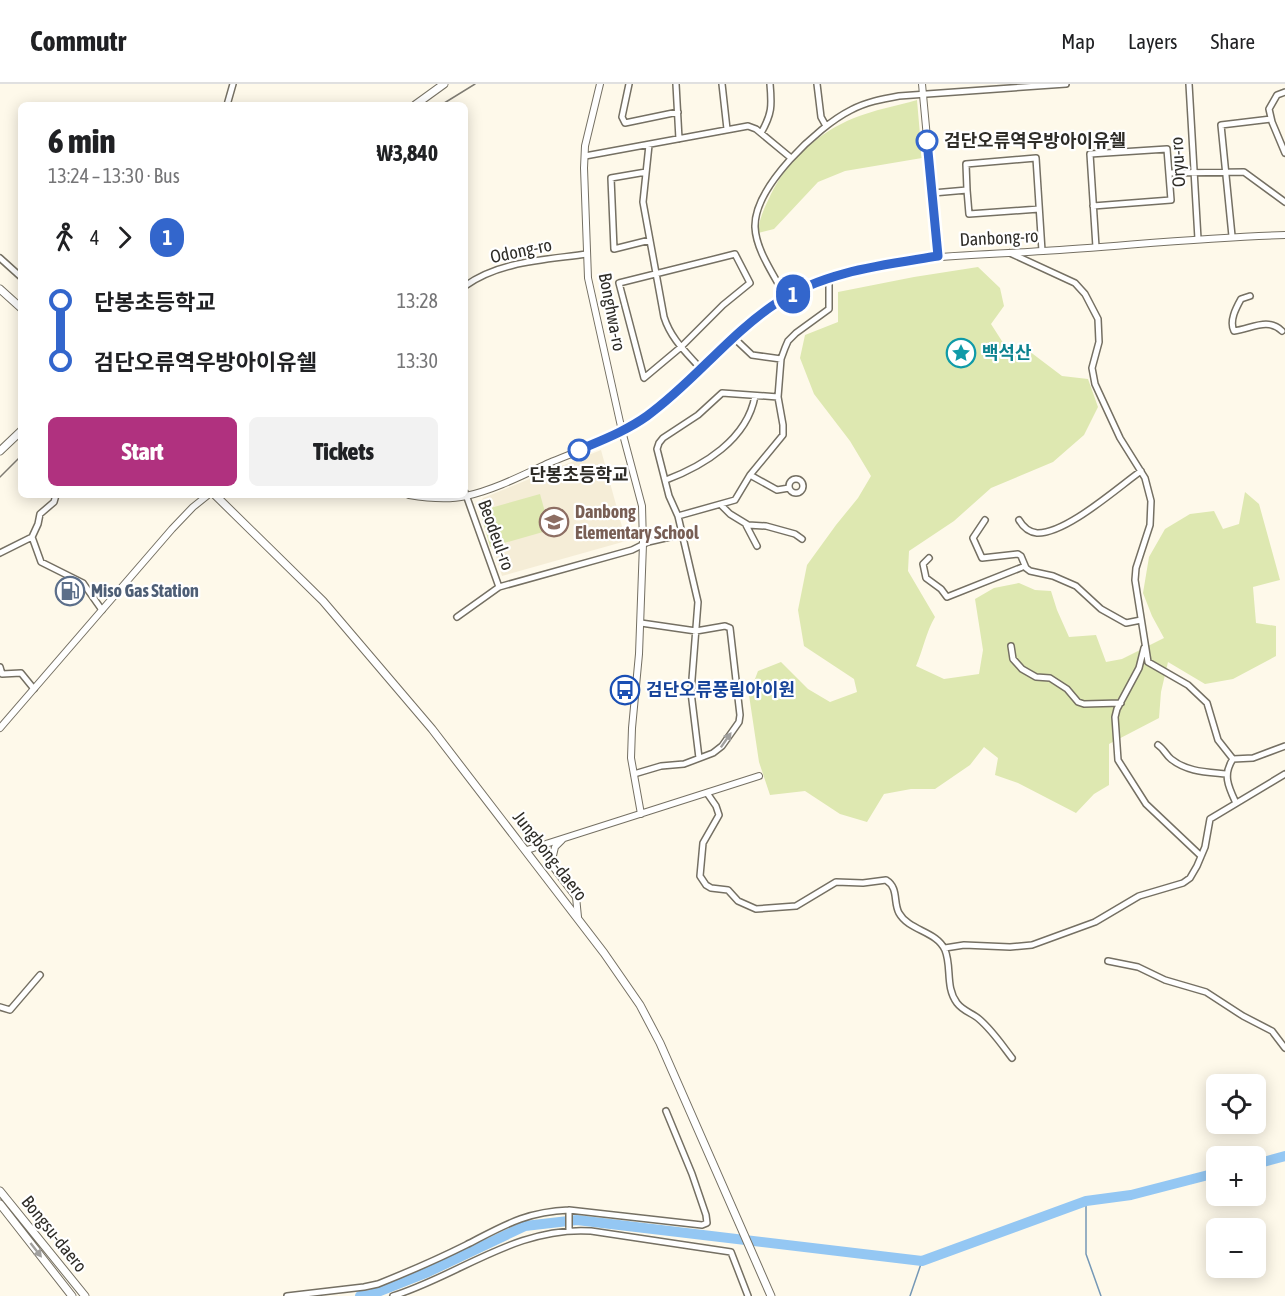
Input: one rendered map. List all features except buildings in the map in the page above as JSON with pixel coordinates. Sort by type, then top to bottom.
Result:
[{"type":"main road","points":[[419,102],[444,84]]},
{"type":"main road","points":[[0,289],[18,305]]},
{"type":"main road","points":[[0,451],[18,433]]},
{"type":"main road","name":"Jungbong-daero","points":[[218,498],[323,601],[432,729],[578,917],[629,989],[660,1043],[771,1296]]},
{"type":"main road","name":"Bongsu-daero","points":[[0,1191],[85,1296]]},
{"type":"main road","name":"Bongsu-daero","points":[[0,1204],[72,1296]]},
{"type":"main road","points":[[62,1283],[66,1296]]},
{"type":"street","points":[[227,102],[233,84]]},
{"type":"street","name":"Bonghwa-ro","points":[[600,84],[585,156],[588,278],[622,432],[642,506],[644,544],[641,623],[631,758],[641,814]]},
{"type":"street","points":[[629,84],[622,117],[625,123],[678,112]]},
{"type":"street","points":[[676,84],[679,139]]},
{"type":"street","points":[[722,84],[727,129]]},
{"type":"street","points":[[761,133],[770,117],[772,104],[770,84]]},
{"type":"street","points":[[818,84],[821,117],[826,126]]},
{"type":"street","points":[[922,84],[938,256]]},
{"type":"street","points":[[786,298],[758,244],[756,214],[771,186],[791,158],[826,126],[852,109],[899,96],[963,87],[1066,84]]},
{"type":"street","name":"Oryu-ro","points":[[1189,84],[1198,239]]},
{"type":"street","points":[[1285,92],[1277,95],[1269,109],[1285,153]]},
{"type":"street","points":[[1232,236],[1221,125],[1271,119]]},
{"type":"street","points":[[585,156],[748,126],[761,133],[791,158]]},
{"type":"street","points":[[649,145],[643,202],[664,317],[669,331],[701,369]]},
{"type":"street","points":[[1093,206],[1171,200],[1167,149],[1090,154],[1095,247]]},
{"type":"street","points":[[1039,209],[969,214],[966,164],[1035,158],[1039,209],[1042,251]]},
{"type":"street","points":[[646,171],[611,178],[614,249],[650,240]]},
{"type":"street","points":[[1169,173],[1244,172],[1285,202]]},
{"type":"street","points":[[933,193],[968,190]]},
{"type":"street","name":"Danbong-ro","points":[[468,493],[511,480],[622,432],[648,415],[753,320],[786,298],[852,271],[938,256],[1042,251],[1232,236],[1285,235]]},
{"type":"street","points":[[1008,253],[1075,283],[1085,294],[1098,320],[1099,342],[1092,368],[1095,384],[1120,438],[1141,471],[1149,490],[1152,509],[1136,568],[1135,587],[1148,662],[1151,666],[1188,685],[1207,703],[1218,740],[1233,759]]},
{"type":"street","name":"Odong-ro","points":[[468,284],[478,277],[509,266],[587,254]]},
{"type":"street","points":[[735,254],[750,283],[644,378],[619,283],[656,273],[735,254]]},
{"type":"street","points":[[0,258],[18,274]]},
{"type":"street","points":[[678,516],[735,500],[750,475],[783,435],[778,397],[781,360],[788,341],[829,309],[828,279]]},
{"type":"street","points":[[1250,296],[1241,299],[1237,306],[1233,322],[1234,331],[1269,324],[1276,325],[1282,332]]},
{"type":"street","points":[[734,338],[752,355],[781,360]]},
{"type":"street","points":[[699,758],[692,692],[698,602],[683,534],[669,496],[657,449],[663,438],[698,415],[722,393],[778,397]]},
{"type":"street","points":[[666,480],[704,463],[721,450],[738,431],[755,396]]},
{"type":"street","points":[[1019,520],[1024,528],[1035,533],[1069,523],[1141,471]]},
{"type":"street","points":[[750,475],[777,490],[789,488]]},
{"type":"street","points":[[0,553],[32,537],[40,514],[54,502],[55,498]]},
{"type":"street","points":[[1,724],[193,507],[204,498]]},
{"type":"street","name":"Beodeul-ro","points":[[467,498],[499,587]]},
{"type":"street","points":[[722,505],[730,514],[745,524],[766,526],[795,534],[802,540]]},
{"type":"street","points":[[985,520],[973,538],[982,558],[1018,554],[1030,571],[1053,576],[1076,586],[1101,609],[1126,623],[1141,620]]},
{"type":"street","points":[[745,524],[757,546]]},
{"type":"street","points":[[457,617],[499,587],[683,534]]},
{"type":"street","points":[[32,537],[41,562],[83,583],[102,609]]},
{"type":"street","points":[[929,558],[923,564],[926,578],[941,589],[947,597],[1025,566]]},
{"type":"street","points":[[634,774],[661,766],[684,764],[720,748],[739,722],[740,715],[731,630],[725,626],[696,631],[641,623]]},
{"type":"street","points":[[1144,644],[1139,668],[1115,717],[1120,765],[1146,804],[1201,856]]},
{"type":"street","points":[[1011,646],[1013,659],[1022,669],[1036,677],[1050,678],[1067,689],[1078,702],[1084,704],[1120,703]]},
{"type":"street","points":[[0,667],[2,675],[21,673],[34,689]]},
{"type":"street","points":[[1158,746],[1163,748],[1169,758],[1184,768],[1226,774]]},
{"type":"street","points":[[1233,759],[1253,758],[1285,746]]},
{"type":"street","points":[[1233,759],[1226,774],[1228,787],[1236,803]]},
{"type":"street","points":[[945,948],[964,945],[1032,945],[1095,922],[1139,897],[1183,883],[1193,873],[1201,856],[1210,819],[1285,774]]},
{"type":"street","points":[[527,850],[759,776]]},
{"type":"street","points":[[707,793],[719,815],[703,843],[700,876],[706,885],[728,891],[738,901],[759,910],[796,906],[836,882],[863,883],[886,880],[894,887],[899,913],[909,923],[934,937],[945,948],[950,986],[957,1003],[984,1024],[1012,1058]]},
{"type":"street","points":[[564,838],[555,847],[551,864],[576,897],[578,917]]},
{"type":"street","points":[[1108,961],[1138,967],[1165,980],[1206,992],[1243,1016],[1272,1031],[1285,1048]]},
{"type":"street","points":[[0,1007],[10,1010],[40,975]]},
{"type":"street","points":[[287,1296],[373,1285],[459,1248],[518,1218],[544,1211],[569,1210],[702,1225],[707,1223],[692,1174],[666,1111]]},
{"type":"street","points":[[569,1210],[569,1230]]},
{"type":"street","points":[[393,1296],[513,1243],[543,1234],[569,1230],[591,1231],[730,1252],[748,1296]]},
{"type":"shaded area","name":"Danbong Elementary School","points":[[601,450],[626,541],[502,576],[480,504],[483,498]]},
{"type":"green space","points":[[917,100],[922,158],[845,171],[818,182],[774,229],[758,233],[771,194],[786,170],[806,148],[829,131],[854,118]]},
{"type":"green space","points":[[978,267],[1000,288],[1004,306],[991,324],[1007,349],[1029,351],[1062,376],[1088,379],[1098,407],[1084,435],[1053,462],[991,488],[954,521],[909,551],[908,571],[935,617],[916,666],[944,679],[979,674],[983,650],[975,599],[994,588],[1019,583],[1035,590],[1051,591],[1069,637],[1096,635],[1106,662],[1122,659],[1164,638],[1143,593],[1149,557],[1165,529],[1190,514],[1214,511],[1223,529],[1239,524],[1245,492],[1259,504],[1280,580],[1253,587],[1256,623],[1276,626],[1276,656],[1233,679],[1205,684],[1168,662],[1161,692],[1159,718],[1109,744],[1109,785],[1094,794],[1076,813],[1018,783],[995,775],[998,758],[984,747],[970,765],[935,789],[911,789],[884,794],[867,822],[840,814],[805,791],[770,795],[759,762],[749,695],[758,671],[781,662],[808,689],[830,702],[857,692],[854,679],[804,646],[798,610],[807,565],[858,498],[871,476],[850,441],[814,394],[800,358],[805,335],[838,322],[838,292]]},
{"type":"green space","points":[[540,494],[550,530],[490,547],[480,511]]},
{"type":"waterway","points":[[1266,1161],[1285,1156]]},
{"type":"waterway","points":[[360,1296],[370,1295],[428,1272],[525,1226],[577,1220],[922,1261],[1086,1201],[1131,1195],[1206,1176]]},
{"type":"waterway","points":[[1086,1201],[1086,1254],[1101,1296]]},
{"type":"waterway","points":[[910,1296],[922,1261]]},
{"type":"tram line","points":[[446,102],[475,84]]},
{"type":"tram line","points":[[0,477],[18,459]]},
{"type":"bus line","name":"1","points":[[579,450],[622,432],[648,415],[753,320],[779,301],[806,287],[852,271],[938,256],[927,141]]},
{"type":"place","name":"검단오류역우방아이유쉘","points":[[927,141]]},
{"type":"place","name":"백석산","points":[[961,353]]},
{"type":"place","name":"단봉초등학교","points":[[579,450]]},
{"type":"place","name":"Danbong Elementary School","points":[[554,522]]},
{"type":"place","name":"Miso Gas Station","points":[[70,591]]},
{"type":"place","name":"검단오류풍림아이원","points":[[625,690]]}]
